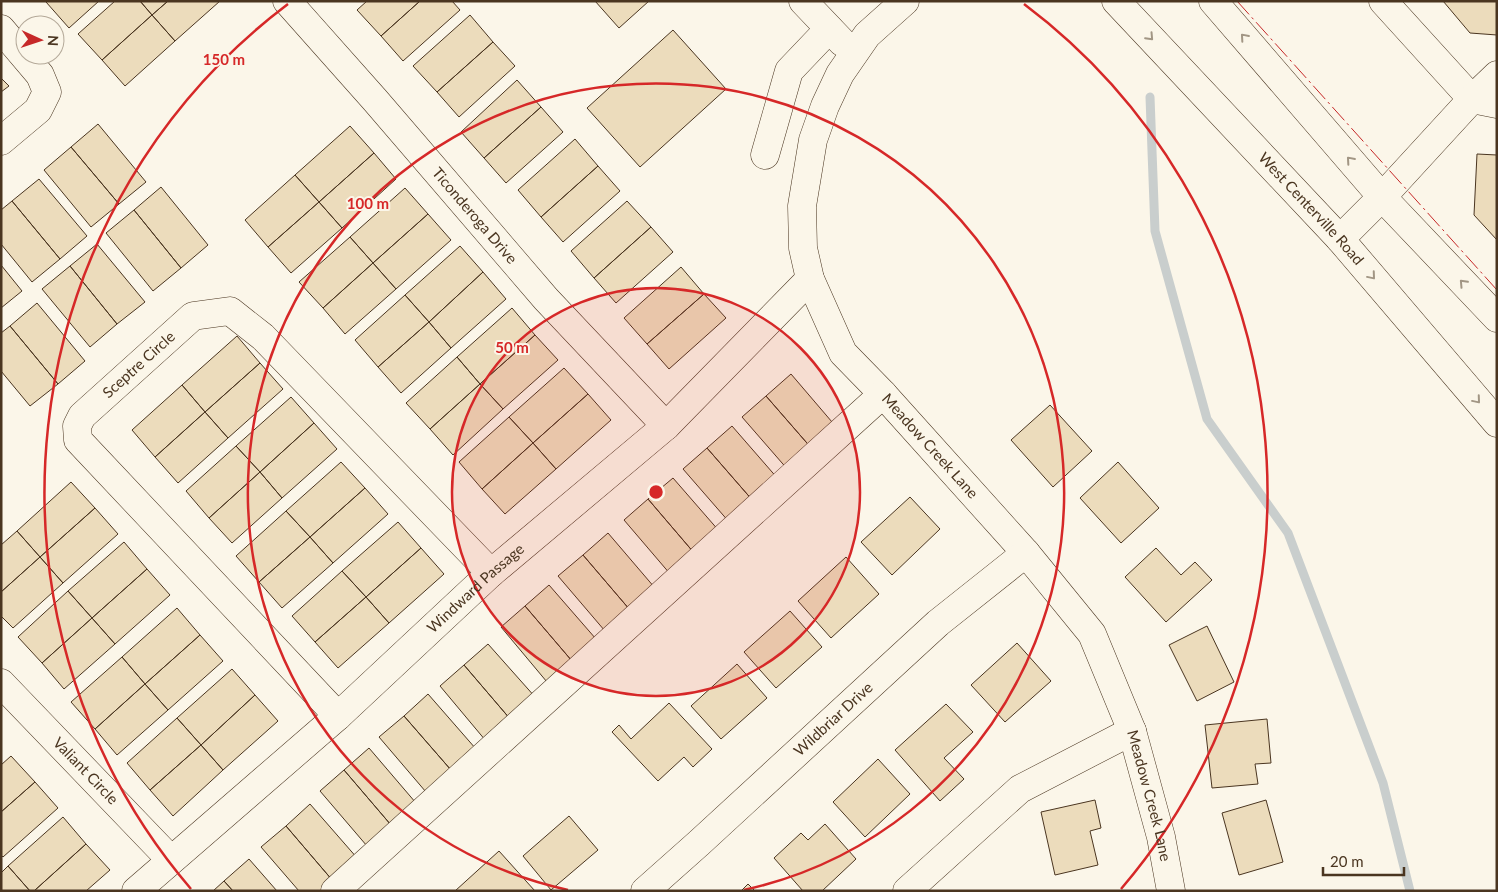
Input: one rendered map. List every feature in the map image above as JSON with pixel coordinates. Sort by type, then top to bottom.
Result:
[{"type":"street","name":"Ticonderoga Drive","points":[[287,1],[546,299],[666,426]]},
{"type":"street","points":[[803,1],[854,54]]},
{"type":"street","name":"Meadow Creek Lane","points":[[905,1],[867,35],[840,74],[814,140],[802,206],[803,248],[810,279],[843,353],[883,394],[1026,553],[1092,634],[1132,731],[1161,837],[1171,891]]},
{"type":"street","name":"West Centerville Road","points":[[1116,1],[1340,239],[1497,423]]},
{"type":"street","points":[[1213,1],[1382,197],[1497,318]]},
{"type":"street","points":[[1384,1],[1484,102]]},
{"type":"street","points":[[1,29],[40,76],[47,92],[38,110],[1,141]]},
{"type":"street","points":[[765,155],[790,71],[829,29]]},
{"type":"street","points":[[1340,239],[1484,102],[1497,75]]},
{"type":"street","name":"Windward Passage","points":[[136,891],[338,716],[491,574],[666,426],[810,279]]},
{"type":"street","name":"Sceptre Circle","points":[[338,716],[78,440],[77,426],[82,416],[193,316],[230,311],[263,337],[491,574]]},
{"type":"street","points":[[335,891],[883,394]]},
{"type":"street","name":"Wildbriar Drive","points":[[645,891],[938,623],[1026,553]]},
{"type":"street","name":"Valiant Circle","points":[[1,683],[171,860]]},
{"type":"street","points":[[907,891],[1020,789],[1132,731]]},
{"type":"building","points":[[99,1],[69,28],[65,23],[65,15],[58,15],[46,2]]},
{"type":"building","points":[[115,1],[140,1],[152,15],[102,60],[78,34]]},
{"type":"building","points":[[140,1],[168,1],[152,15]]},
{"type":"building","points":[[168,1],[220,1],[175,41],[152,15]]},
{"type":"building","points":[[367,1],[420,1],[381,36],[357,10]]},
{"type":"building","points":[[420,1],[452,1],[460,10],[403,61],[381,36]]},
{"type":"building","points":[[595,1],[649,1],[619,28]]},
{"type":"building","points":[[1443,1],[1497,1],[1497,35],[1470,33]]},
{"type":"building","points":[[152,15],[175,41],[125,86],[102,60]]},
{"type":"building","points":[[470,15],[493,42],[437,92],[413,66]]},
{"type":"building","points":[[673,30],[726,89],[640,167],[587,108]]},
{"type":"building","points":[[493,42],[515,66],[459,117],[437,92]]},
{"type":"building","points":[[1,78],[9,86],[1,92]]},
{"type":"building","points":[[517,80],[541,107],[484,158],[461,132]]},
{"type":"building","points":[[541,107],[563,132],[506,183],[484,158]]},
{"type":"building","points":[[98,124],[146,182],[119,204],[71,147]]},
{"type":"building","points":[[350,126],[374,153],[319,202],[295,175]]},
{"type":"building","points":[[575,139],[598,166],[541,217],[518,190]]},
{"type":"building","points":[[71,147],[119,204],[91,227],[44,170]]},
{"type":"building","points":[[374,153],[396,179],[342,228],[319,202]]},
{"type":"building","points":[[1477,154],[1497,155],[1497,240],[1474,215]]},
{"type":"building","points":[[598,166],[620,191],[563,242],[541,217]]},
{"type":"building","points":[[295,175],[319,202],[268,247],[245,220]]},
{"type":"building","points":[[39,179],[87,236],[60,259],[12,201]]},
{"type":"building","points":[[161,187],[208,245],[181,268],[134,210]]},
{"type":"building","points":[[405,188],[428,214],[373,263],[350,237]]},
{"type":"building","points":[[12,201],[60,259],[32,282],[1,244],[1,210]]},
{"type":"building","points":[[627,201],[651,227],[594,278],[571,251]]},
{"type":"building","points":[[319,202],[342,228],[291,273],[268,247]]},
{"type":"building","points":[[134,210],[181,268],[153,291],[106,233]]},
{"type":"building","points":[[428,214],[451,240],[396,289],[373,263]]},
{"type":"building","points":[[651,227],[673,252],[616,303],[594,278]]},
{"type":"building","points":[[350,237],[373,263],[323,308],[299,282]]},
{"type":"building","points":[[97,244],[145,302],[117,324],[70,266]]},
{"type":"building","points":[[460,246],[483,272],[429,322],[405,295]]},
{"type":"building","points":[[373,263],[396,289],[345,334],[323,308]]},
{"type":"building","points":[[1,265],[22,291],[1,308]]},
{"type":"building","points":[[70,266],[117,324],[90,347],[42,289]]},
{"type":"building","points":[[681,267],[704,294],[647,344],[624,318]]},
{"type":"building","points":[[483,272],[506,299],[451,348],[429,322]]},
{"type":"building","points":[[704,294],[726,318],[669,369],[647,344]]},
{"type":"building","points":[[405,295],[429,322],[378,367],[355,340]]},
{"type":"building","points":[[37,303],[85,361],[58,384],[10,326]]},
{"type":"building","points":[[512,308],[535,335],[480,384],[457,357]]},
{"type":"building","points":[[429,322],[451,348],[401,393],[378,367]]},
{"type":"building","points":[[10,326],[58,384],[30,406],[1,371],[1,333]]},
{"type":"building","points":[[535,335],[558,360],[503,409],[480,384]]},
{"type":"building","points":[[237,336],[260,363],[205,412],[182,385]]},
{"type":"building","points":[[457,357],[480,384],[430,429],[406,403]]},
{"type":"building","points":[[260,363],[283,389],[228,438],[205,412]]},
{"type":"building","points":[[564,368],[588,394],[533,443],[509,417]]},
{"type":"building","points":[[791,374],[838,429],[813,450],[766,396]]},
{"type":"building","points":[[480,384],[503,409],[453,455],[430,429]]},
{"type":"building","points":[[182,385],[205,412],[155,457],[132,430]]},
{"type":"building","points":[[588,394],[611,420],[556,469],[533,443]]},
{"type":"building","points":[[766,396],[813,450],[789,471],[742,417]]},
{"type":"building","points":[[291,397],[314,423],[260,472],[236,446]]},
{"type":"building","points":[[1050,405],[1092,451],[1053,487],[1011,440]]},
{"type":"building","points":[[205,412],[228,438],[178,483],[155,457]]},
{"type":"building","points":[[509,417],[533,443],[482,489],[459,462]]},
{"type":"building","points":[[314,423],[337,449],[282,498],[260,472]]},
{"type":"building","points":[[732,426],[779,480],[754,502],[707,448]]},
{"type":"building","points":[[533,443],[556,469],[505,514],[482,489]]},
{"type":"building","points":[[236,446],[260,472],[209,518],[186,491]]},
{"type":"building","points":[[707,448],[754,502],[730,523],[683,469]]},
{"type":"building","points":[[341,462],[365,488],[310,537],[286,511]]},
{"type":"building","points":[[1118,462],[1159,508],[1121,543],[1080,498]]},
{"type":"building","points":[[260,472],[282,498],[232,543],[209,518]]},
{"type":"building","points":[[673,478],[720,532],[695,554],[648,499]]},
{"type":"building","points":[[71,482],[95,508],[40,557],[17,531]]},
{"type":"building","points":[[365,488],[388,514],[333,563],[310,537]]},
{"type":"building","points":[[910,497],[940,529],[892,575],[861,542]]},
{"type":"building","points":[[648,499],[695,554],[671,575],[624,520]]},
{"type":"building","points":[[95,508],[118,534],[63,583],[40,557]]},
{"type":"building","points":[[286,511],[310,537],[259,582],[236,556]]},
{"type":"building","points":[[398,522],[421,548],[366,597],[342,571]]},
{"type":"building","points":[[17,531],[40,557],[1,592],[1,545]]},
{"type":"building","points":[[608,533],[655,588],[630,610],[583,555]]},
{"type":"building","points":[[310,537],[333,563],[282,608],[259,582]]},
{"type":"building","points":[[124,542],[147,569],[92,618],[68,591]]},
{"type":"building","points":[[421,548],[444,574],[389,623],[366,597]]},
{"type":"building","points":[[1156,548],[1181,575],[1195,562],[1212,580],[1166,622],[1125,577]]},
{"type":"building","points":[[583,555],[630,610],[605,631],[558,576]]},
{"type":"building","points":[[40,557],[63,583],[13,628],[1,616],[1,592]]},
{"type":"building","points":[[846,557],[879,594],[831,638],[798,601]]},
{"type":"building","points":[[147,569],[170,595],[115,644],[92,618]]},
{"type":"building","points":[[342,571],[366,597],[315,642],[292,616]]},
{"type":"building","points":[[549,585],[596,639],[572,661],[525,606]]},
{"type":"building","points":[[68,591],[92,618],[42,663],[18,637]]},
{"type":"building","points":[[366,597],[389,623],[338,668],[315,642]]},
{"type":"building","points":[[525,606],[572,661],[547,682],[501,627]]},
{"type":"building","points":[[177,608],[200,635],[145,684],[122,657]]},
{"type":"building","points":[[790,611],[822,647],[776,688],[744,652]]},
{"type":"building","points":[[92,618],[115,644],[64,689],[42,663]]},
{"type":"building","points":[[1207,626],[1234,682],[1197,701],[1169,645]]},
{"type":"building","points":[[200,635],[223,661],[168,710],[145,684]]},
{"type":"building","points":[[1017,643],[1051,681],[1005,722],[971,685]]},
{"type":"building","points":[[488,644],[536,698],[511,720],[464,665]]},
{"type":"building","points":[[122,657],[145,684],[95,729],[71,702]]},
{"type":"building","points":[[737,664],[767,698],[721,739],[691,706]]},
{"type":"building","points":[[464,665],[511,720],[486,741],[440,686]]},
{"type":"building","points":[[232,669],[255,695],[201,745],[177,718]]},
{"type":"building","points":[[145,684],[168,710],[117,755],[95,729]]},
{"type":"building","points":[[428,694],[476,749],[451,770],[404,716]]},
{"type":"building","points":[[255,695],[278,721],[223,770],[201,745]]},
{"type":"building","points":[[669,703],[712,749],[693,767],[684,757],[658,781],[612,732],[619,725],[631,739]]},
{"type":"building","points":[[946,704],[973,732],[944,758],[964,779],[940,801],[895,750]]},
{"type":"building","points":[[404,716],[451,770],[426,792],[379,737]]},
{"type":"building","points":[[177,718],[201,745],[150,790],[127,763]]},
{"type":"building","points":[[1267,719],[1271,763],[1255,764],[1258,784],[1212,788],[1205,725]]},
{"type":"building","points":[[201,745],[223,770],[173,816],[150,790]]},
{"type":"building","points":[[369,748],[416,803],[391,825],[344,770]]},
{"type":"building","points":[[11,756],[35,782],[1,812],[1,765]]},
{"type":"building","points":[[878,759],[910,794],[865,837],[833,802]]},
{"type":"building","points":[[344,770],[391,825],[367,846],[320,791]]},
{"type":"building","points":[[35,782],[58,808],[3,857],[1,855],[1,812]]},
{"type":"building","points":[[1095,800],[1101,828],[1090,831],[1098,865],[1055,875],[1041,812]]},
{"type":"building","points":[[1266,800],[1283,862],[1239,875],[1222,813]]},
{"type":"building","points":[[310,804],[358,859],[333,881],[286,826]]},
{"type":"building","points":[[569,816],[598,850],[551,890],[523,856]]},
{"type":"building","points":[[63,817],[86,844],[34,891],[30,891],[8,866]]},
{"type":"building","points":[[825,824],[856,859],[822,891],[803,891],[774,858],[801,833],[808,840]]},
{"type":"building","points":[[286,826],[333,881],[321,891],[299,891],[261,847]]},
{"type":"building","points":[[86,844],[110,870],[86,891],[34,891]]},
{"type":"building","points":[[499,851],[535,891],[455,891]]},
{"type":"building","points":[[249,859],[277,891],[233,891],[224,881]]},
{"type":"building","points":[[8,866],[30,891],[1,891],[1,873]]},
{"type":"building","points":[[224,881],[233,891],[213,891]]},
{"type":"building","points":[[748,884],[755,891],[741,891]]},
{"type":"waterway","points":[[1150,97],[1155,231],[1207,419],[1288,533],[1383,783],[1410,891]]},
{"type":"power","points":[[1237,1],[1497,290]]}]
